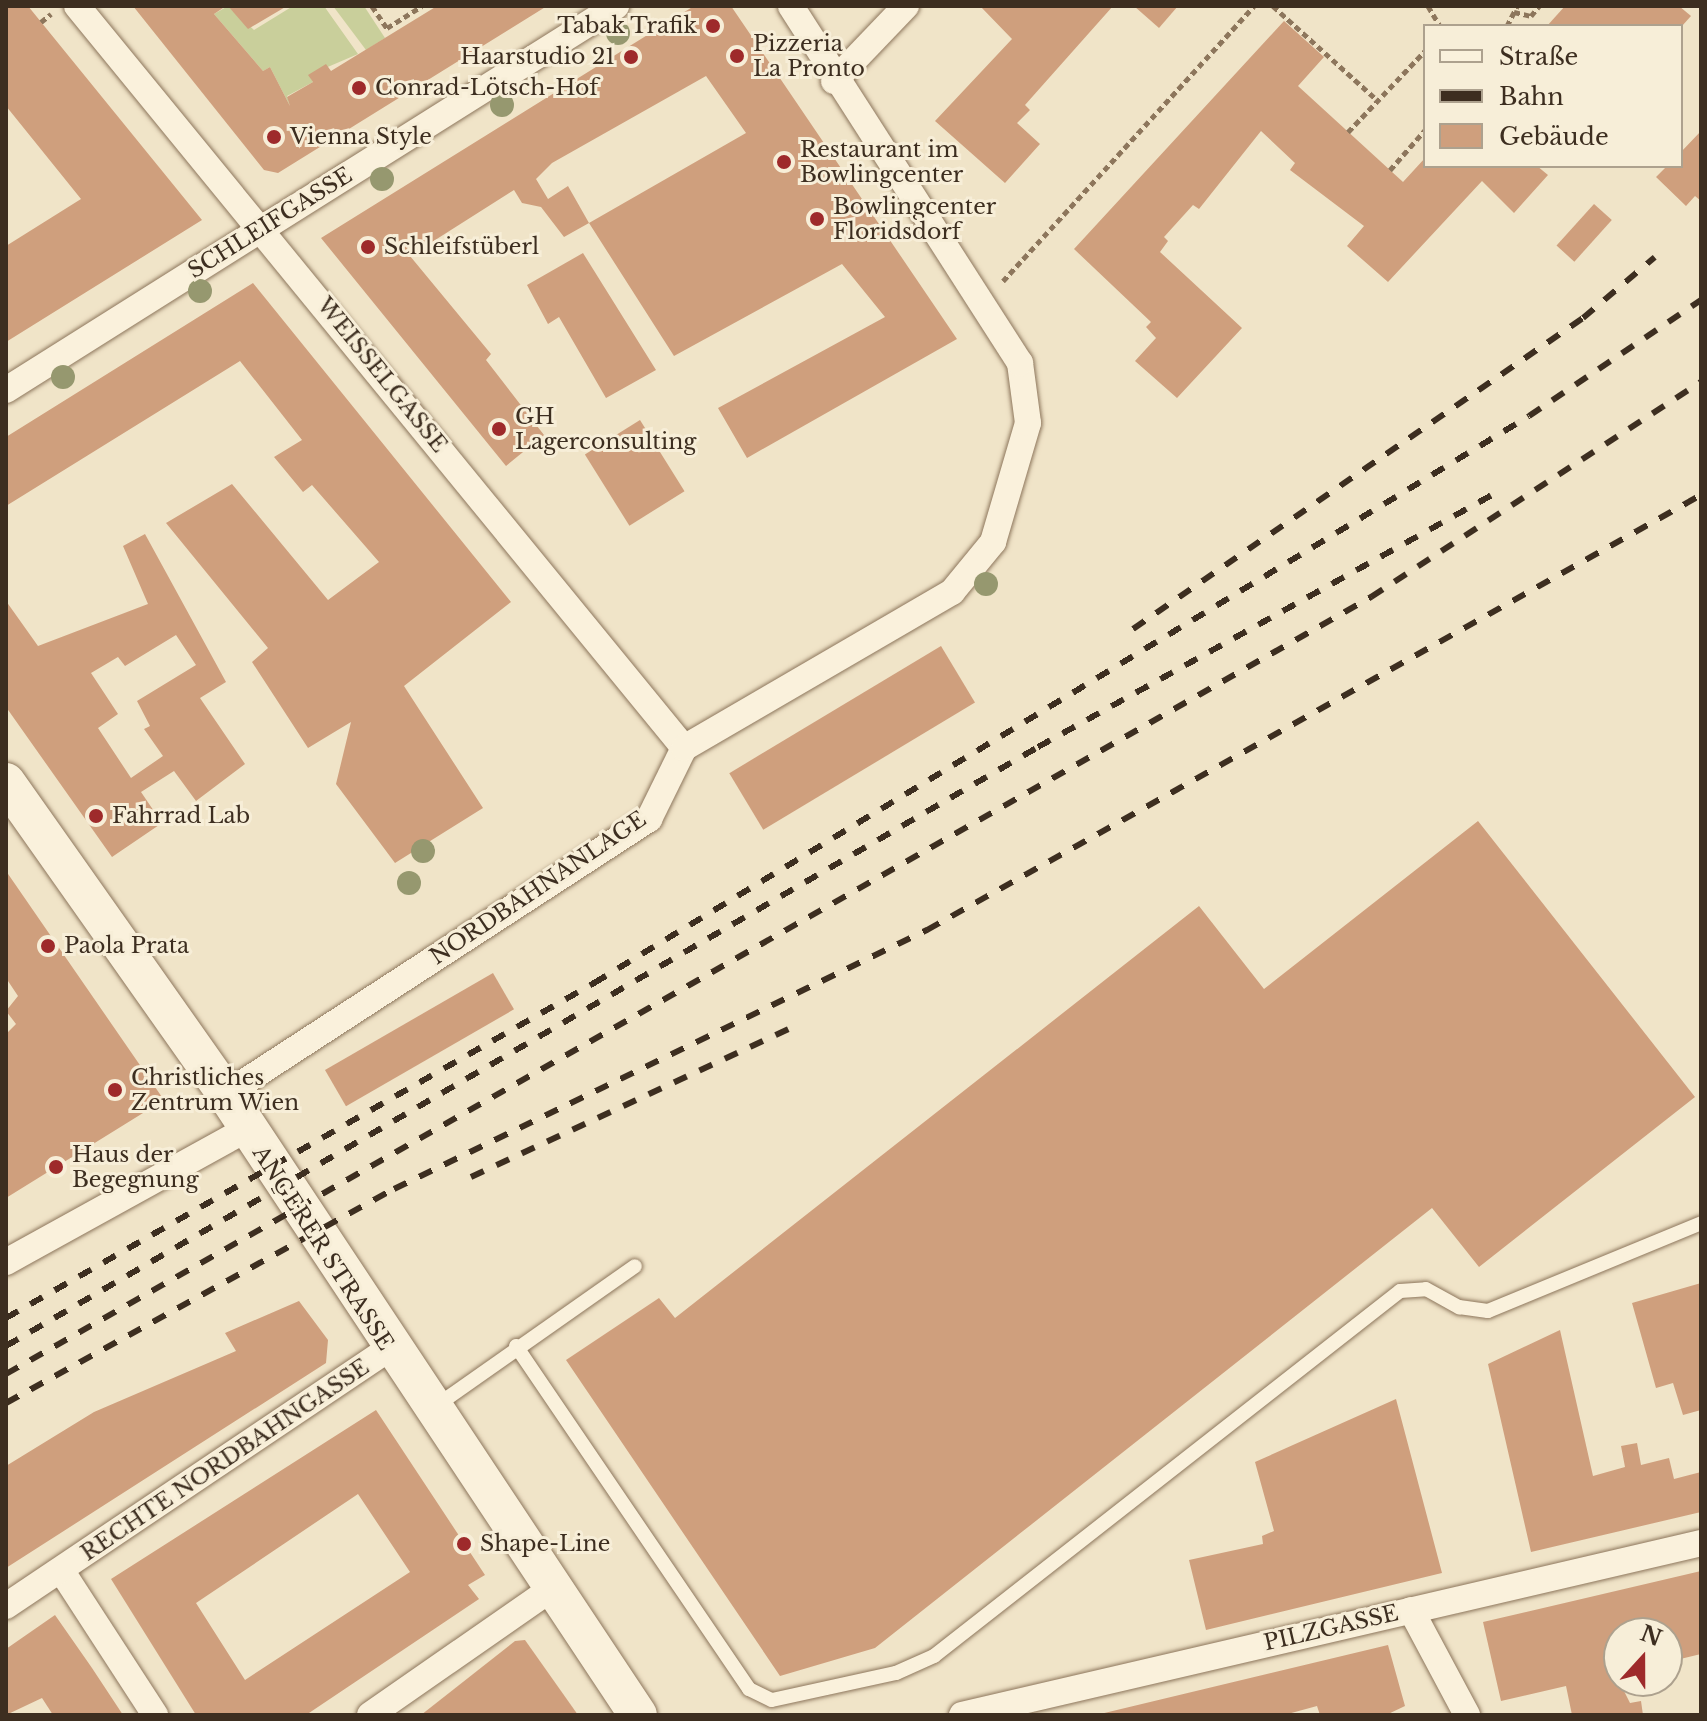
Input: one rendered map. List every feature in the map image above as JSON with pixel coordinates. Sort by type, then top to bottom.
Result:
[{"type":"main road","name":"ANGERER STRASSE","points":[[6,782],[226,1094],[388,1349],[554,1587],[638,1715]]},
{"type":"street","name":"WEISSELGASSE","points":[[77,6],[684,748]]},
{"type":"street","name":"SCHLEIFGASSE","points":[[6,390],[616,6]]},
{"type":"street","points":[[684,748],[952,592],[993,542],[1028,423],[1020,363],[834,81],[791,6]]},
{"type":"street","points":[[834,81],[906,6]]},
{"type":"street","name":"NORDBAHNANLAGE","points":[[226,1094],[649,819],[684,748]]},
{"type":"street","points":[[6,1262],[247,1129]]},
{"type":"street","name":"RECHTE NORDBAHNGASSE","points":[[6,1606],[388,1349]]},
{"type":"street","name":"PILZGASSE","points":[[962,1715],[1701,1543]]},
{"type":"street","points":[[61,1570],[155,1715]]},
{"type":"street","points":[[370,1715],[554,1587]]},
{"type":"street","points":[[1411,1610],[1467,1715]]},
{"type":"lane","points":[[516,1346],[749,1689],[772,1700],[896,1673],[934,1656],[1400,1291],[1426,1289],[1459,1307],[1488,1311],[1701,1223]]},
{"type":"lane","points":[[432,1409],[516,1346],[635,1266]]},
{"type":"path","points":[[372,6],[387,28],[422,6]]},
{"type":"path","points":[[983,303],[1254,6]]},
{"type":"path","points":[[1273,6],[1378,101]]},
{"type":"path","points":[[1428,6],[1439,24]]},
{"type":"path","points":[[1515,9],[1531,16],[1539,6]]},
{"type":"path","points":[[1348,132],[1423,53]]},
{"type":"path","points":[[1390,170],[1423,132]]},
{"type":"green space","points":[[228,6],[254,30],[293,6],[324,6],[358,54],[309,75],[313,82],[287,96],[290,106],[270,67],[263,71],[214,14]]},
{"type":"green space","points":[[333,6],[364,6],[385,38],[366,50]]},
{"type":"building","points":[[6,6],[28,6],[202,220],[6,342],[6,246],[81,199],[6,106]]},
{"type":"building","name":"Conrad-Lötsch-Hof","points":[[133,6],[226,6],[214,14],[263,71],[270,67],[290,106],[287,97],[313,82],[308,75],[326,64],[331,71],[437,6],[547,6],[278,173],[264,170]]},
{"type":"building","points":[[228,6],[287,6],[248,29]]},
{"type":"building","points":[[694,6],[731,6],[957,339],[747,458],[718,408],[885,317],[842,264],[674,356],[589,223],[564,237],[541,207],[522,203],[514,190],[410,256],[491,354],[486,360],[544,435],[506,466],[321,238]],"holes":[[[706,76],[746,133],[589,223],[568,186],[548,199],[536,179],[552,163]]]},
{"type":"building","points":[[980,6],[1113,6],[1025,105],[1030,110],[1017,123],[1040,144],[1005,183],[935,121],[1012,39]]},
{"type":"building","points":[[1134,6],[1178,6],[1159,28]]},
{"type":"building","points":[[1565,6],[1679,6],[1691,16],[1683,25],[1549,24]]},
{"type":"building","points":[[1284,21],[1324,57],[1298,86],[1403,182],[1423,160],[1423,168],[1539,168],[1548,175],[1514,213],[1482,181],[1388,282],[1347,246],[1364,226],[1290,170],[1295,163],[1261,131],[1199,209],[1193,205],[1164,237],[1168,241],[1160,252],[1242,328],[1177,398],[1135,361],[1156,338],[1146,327],[1151,322],[1074,249]]},
{"type":"building","points":[[1701,131],[1701,201],[1695,196],[1686,206],[1656,177],[1665,168],[1683,168],[1683,150]]},
{"type":"building","points":[[1594,204],[1612,220],[1574,262],[1557,246]]},
{"type":"building","points":[[583,253],[656,370],[606,398],[559,317],[548,324],[527,285]]},
{"type":"building","points":[[253,283],[511,602],[404,686],[483,808],[395,863],[336,784],[351,722],[308,748],[252,662],[268,648],[166,523],[232,484],[328,600],[379,562],[312,485],[303,492],[274,457],[302,440],[240,361],[6,506],[6,437]]},
{"type":"building","points":[[640,420],[685,491],[629,526],[585,454]]},
{"type":"building","points":[[145,534],[226,682],[200,698],[245,764],[196,801],[174,771],[141,792],[162,823],[112,857],[6,707],[6,601],[38,646],[148,604],[123,546]],"holes":[[[176,635],[196,665],[137,701],[150,726],[144,729],[163,756],[131,778],[98,728],[118,714],[91,673],[118,657],[125,666]]]},
{"type":"building","points":[[941,646],[975,703],[763,830],[729,773]]},
{"type":"building","points":[[1478,821],[1695,1097],[1479,1267],[1432,1208],[875,1648],[780,1676],[566,1360],[659,1298],[675,1318],[1199,906],[1264,989]]},
{"type":"building","points":[[6,871],[164,1100],[6,1198],[6,1034],[16,1024],[6,1011],[18,996],[6,978]]},
{"type":"building","points":[[493,973],[514,1009],[346,1106],[325,1070]]},
{"type":"building","points":[[1701,1283],[1701,1410],[1683,1415],[1673,1383],[1656,1388],[1632,1303]]},
{"type":"building","points":[[299,1301],[328,1340],[326,1363],[6,1568],[6,1466],[94,1412],[236,1351],[225,1333]]},
{"type":"building","points":[[1560,1330],[1593,1476],[1625,1467],[1621,1446],[1637,1443],[1641,1465],[1669,1458],[1674,1479],[1701,1472],[1701,1512],[1531,1552],[1488,1364]]},
{"type":"building","points":[[1396,1399],[1442,1573],[1206,1630],[1189,1560],[1263,1544],[1262,1536],[1274,1531],[1255,1462]]},
{"type":"building","points":[[376,1410],[485,1575],[468,1585],[479,1599],[306,1715],[196,1715],[111,1579]],"holes":[[[358,1494],[410,1572],[245,1680],[196,1603]]]},
{"type":"building","points":[[1701,1571],[1701,1654],[1683,1658],[1683,1617],[1603,1617],[1603,1697],[1627,1697],[1630,1703],[1641,1701],[1643,1715],[1572,1715],[1566,1686],[1501,1701],[1483,1622]]},
{"type":"building","points":[[55,1615],[123,1715],[53,1715],[42,1698],[6,1715],[6,1649]]},
{"type":"building","points":[[525,1640],[578,1715],[421,1715],[515,1641]]},
{"type":"building","points":[[1388,1645],[1405,1706],[1386,1715],[1320,1715],[1317,1706],[1284,1715],[1096,1715]]},
{"type":"railway","points":[[1133,629],[1583,318],[1655,257]]},
{"type":"railway","points":[[6,1318],[594,983],[1529,416],[1701,300]]},
{"type":"railway","points":[[6,1374],[1371,597],[1701,382]]},
{"type":"railway","points":[[6,1346],[1038,747],[1499,491]]},
{"type":"railway","points":[[6,1403],[394,1189],[927,930],[1701,495]]},
{"type":"railway","points":[[471,1177],[789,1029]]},
{"type":"place","name":"Tabak Trafik","points":[[713,26]]},
{"type":"place","name":"Pizzeria La Pronto","points":[[737,56]]},
{"type":"place","name":"Haarstudio 21","points":[[631,57]]},
{"type":"place","name":"Conrad-Lötsch-Hof","points":[[359,88]]},
{"type":"place","name":"Vienna Style","points":[[274,137]]},
{"type":"place","name":"Restaurant im Bowlingcenter","points":[[784,162]]},
{"type":"place","name":"Bowlingcenter Floridsdorf","points":[[817,219]]},
{"type":"place","name":"Schleifstüberl","points":[[368,247]]},
{"type":"place","name":"GH Lagerconsulting","points":[[499,429]]},
{"type":"place","name":"Fahrrad Lab","points":[[96,816]]},
{"type":"place","name":"Paola Prata","points":[[48,946]]},
{"type":"place","name":"Christliches Zentrum Wien","points":[[115,1090]]},
{"type":"place","name":"Haus der Begegnung","points":[[56,1167]]},
{"type":"place","name":"Shape-Line","points":[[464,1544]]}]
